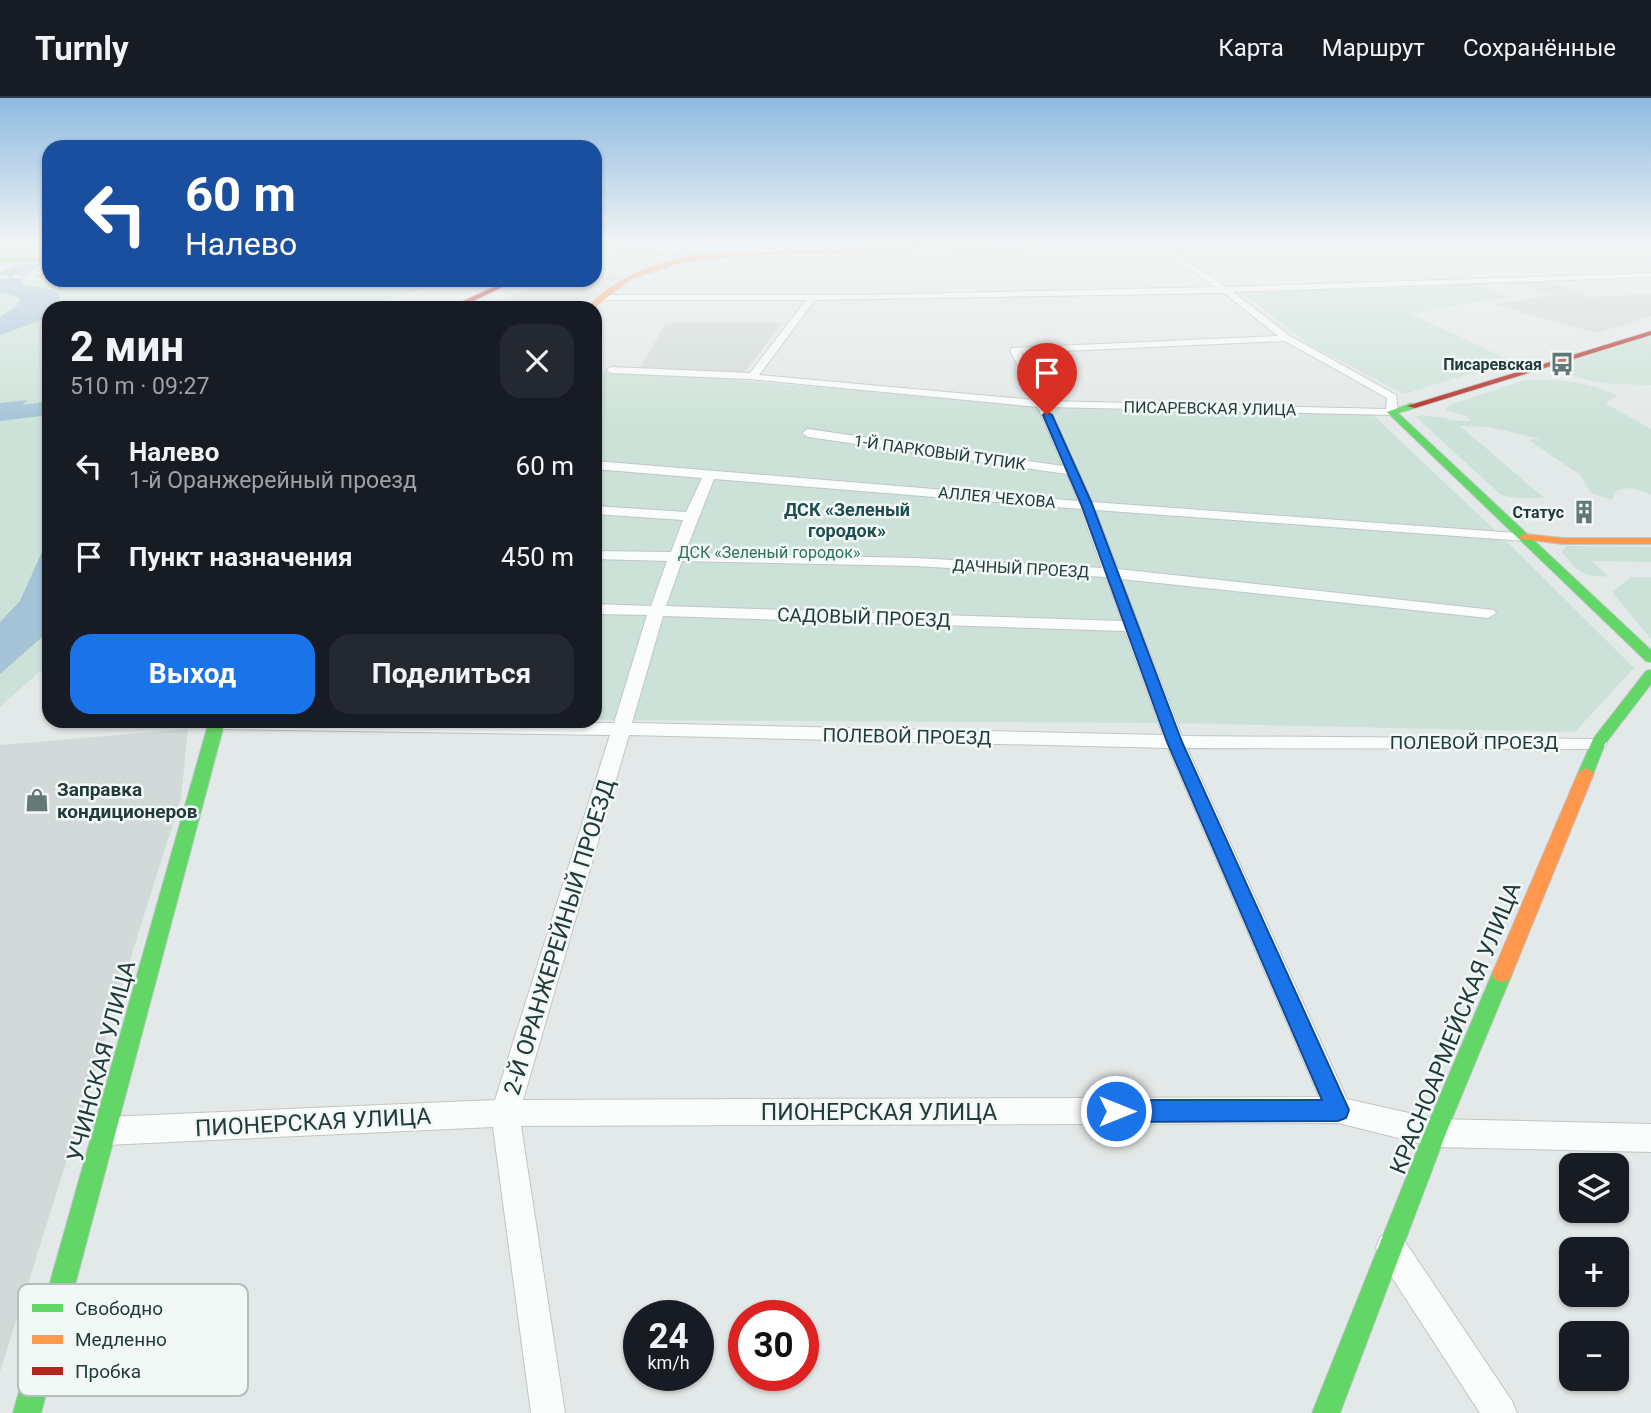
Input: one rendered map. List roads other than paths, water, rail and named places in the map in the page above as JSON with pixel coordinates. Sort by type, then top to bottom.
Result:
[{"type":"street","points":[[755,378],[807,304]]},
{"type":"street","points":[[1245,304],[1287,338],[1392,397],[1392,412],[1651,658]]},
{"type":"street","name":"ПИСАРЕВСКАЯ УЛИЦА","points":[[611,370],[755,378],[1042,404],[1392,412],[1651,333]]},
{"type":"street","points":[[1287,338],[1015,350],[1086,504],[1175,742],[1338,1110]]},
{"type":"street","name":"1-Й ПАРКОВЫЙ ТУПИК","points":[[808,433],[1072,471]]},
{"type":"street","name":"АЛЛЕЯ ЧЕХОВА","points":[[602,466],[1302,523],[1525,537]]},
{"type":"street","name":"2-Й ОРАНЖЕРЕЙНЫЙ ПРОЕЗД","points":[[548,1413],[505,1113],[657,610],[691,516],[710,474]]},
{"type":"street","points":[[602,510],[691,516]]},
{"type":"street","points":[[1525,537],[1563,541],[1651,541]]},
{"type":"street","name":"ДАЧНЫЙ ПРОЕЗД","points":[[602,555],[915,562],[1112,573],[1488,613]]},
{"type":"street","name":"САДОВЫЙ ПРОЕЗД","points":[[602,609],[1133,626]]},
{"type":"street","name":"КРАСНОАРМЕЙСКАЯ УЛИЦА","points":[[1326,1413],[1435,1133],[1598,743],[1651,674]]},
{"type":"street","name":"УЧИНСКАЯ УЛИЦА","points":[[63,1284],[215,728]]},
{"type":"street","name":"ПОЛЕВОЙ ПРОЕЗД","points":[[564,728],[1175,742],[1598,743]]},
{"type":"street","name":"ПИОНЕРСКАЯ УЛИЦА","points":[[106,1131],[505,1113],[1338,1110],[1435,1133],[1651,1138]]},
{"type":"street","points":[[1391,1248],[1500,1413]]},
{"type":"street","name":"УЧИНСКАЯ УЛИЦА","points":[[27,1413],[32,1396]]},
{"type":"water","points":[[42,304],[42,320],[0,335],[0,317],[17,306]]},
{"type":"water","points":[[28,400],[22,405],[42,402],[42,416],[0,421],[0,403]]},
{"type":"water","points":[[42,552],[42,637],[0,674],[0,622],[20,601]]},
{"type":"place","name":"Писаревская","points":[[1562,364]]},
{"type":"place","name":"Статус","points":[[1584,512]]},
{"type":"place","name":"Заправка кондиционеров","points":[[37,800]]},
{"type":"district","name":"ДСК «Зеленый городок»","points":[[847,520]]}]
